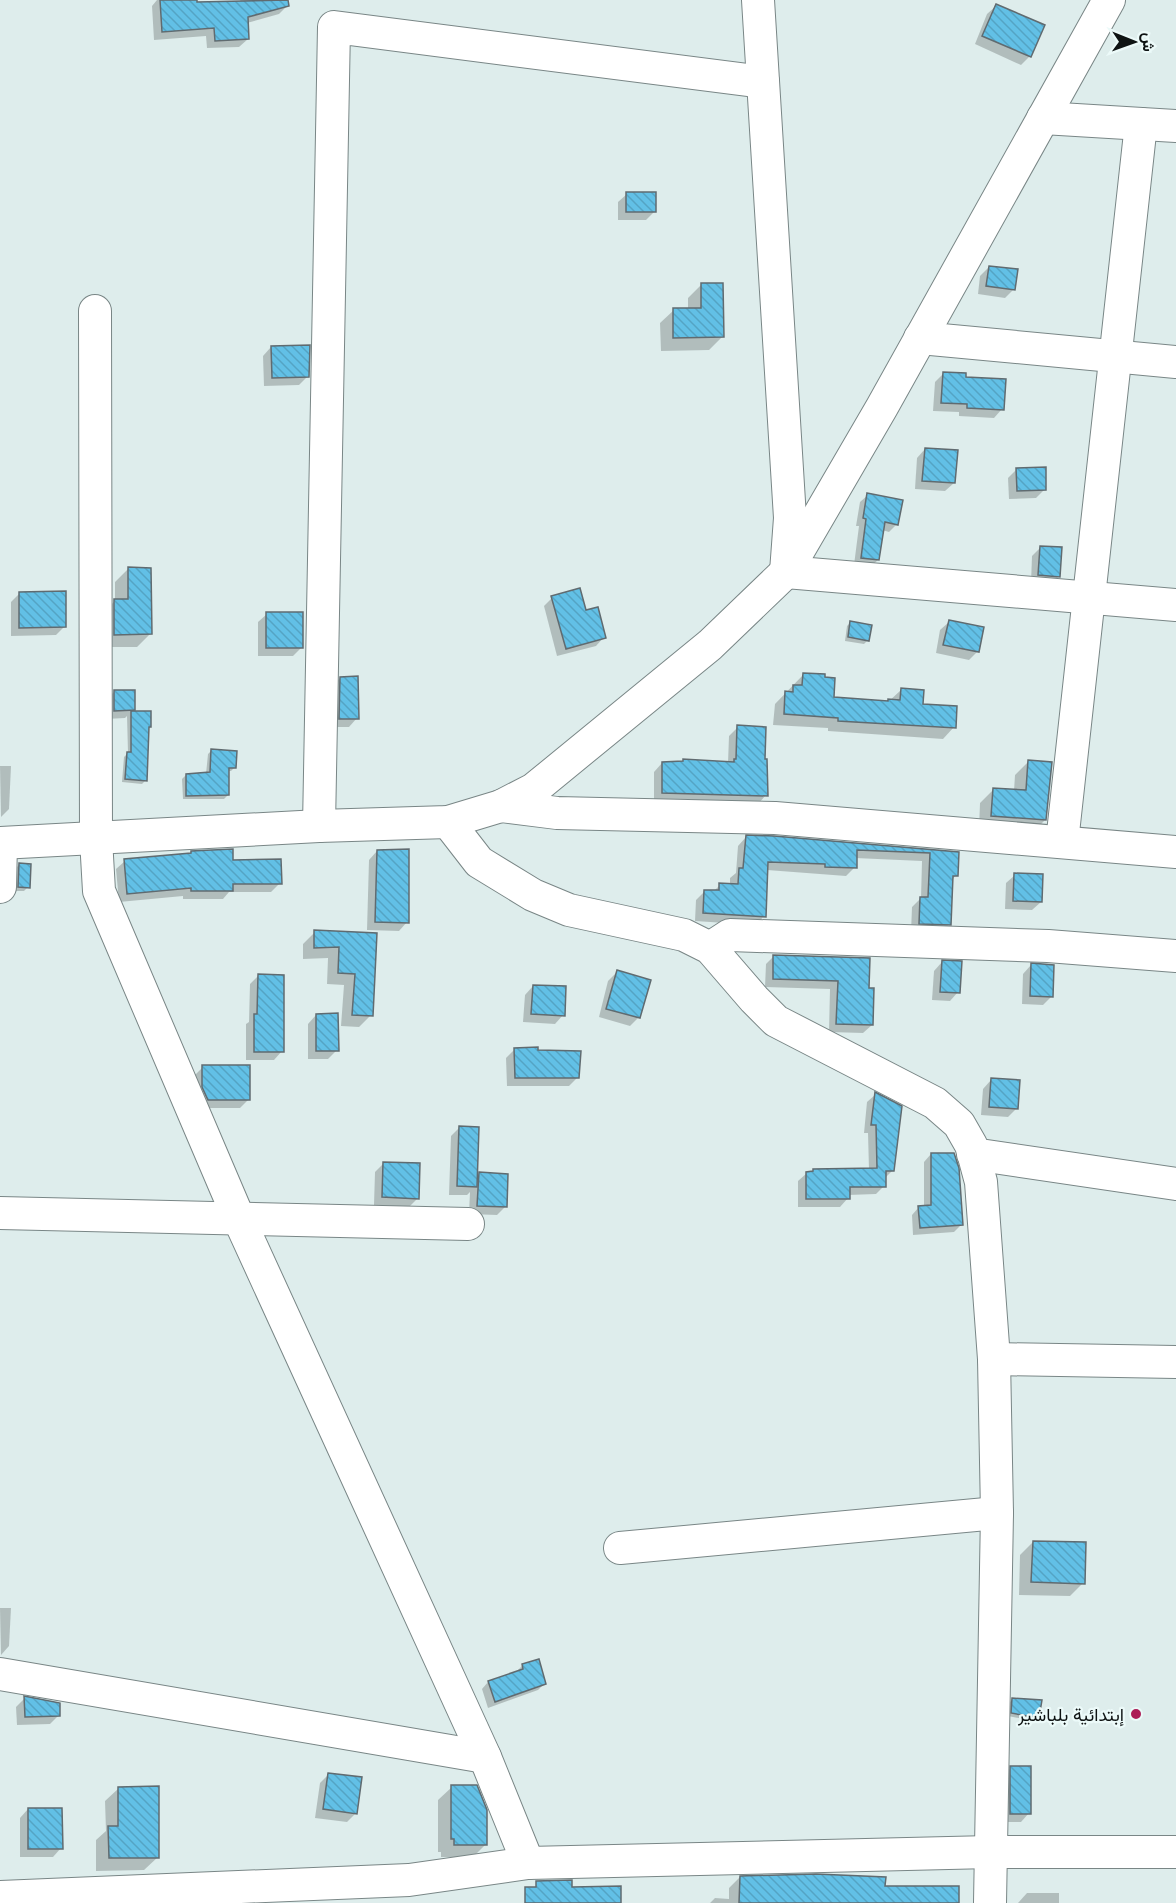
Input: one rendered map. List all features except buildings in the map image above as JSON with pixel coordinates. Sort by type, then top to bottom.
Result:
[{"type":"street","points":[[758,0],[790,518],[786,572]]},
{"type":"street","points":[[0,888],[0,843],[96,840],[319,826],[448,822],[501,806],[534,789],[710,645],[786,572],[1109,0]]},
{"type":"street","points":[[319,826],[334,27],[763,82]]},
{"type":"street","points":[[1043,118],[1176,126]]},
{"type":"street","points":[[1062,842],[1141,124]]},
{"type":"street","points":[[95,311],[96,840],[99,891],[239,1219],[485,1757],[528,1863]]},
{"type":"street","points":[[920,338],[1176,362]]},
{"type":"street","points":[[786,572],[1176,605]]},
{"type":"street","points":[[501,806],[557,813],[775,818],[1176,852]]},
{"type":"street","points":[[448,822],[479,862],[533,895],[569,910],[684,935],[710,948],[754,999],[777,1021],[935,1103],[959,1124],[971,1145],[981,1182],[994,1359],[997,1513],[990,1903]]},
{"type":"street","points":[[710,948],[730,935],[1048,946],[1176,956]]},
{"type":"street","points":[[973,1154],[1176,1184]]},
{"type":"street","points":[[0,1213],[468,1224]]},
{"type":"street","points":[[994,1359],[1176,1362]]},
{"type":"street","points":[[620,1548],[997,1513]]},
{"type":"street","points":[[0,1674],[485,1757]]},
{"type":"street","points":[[0,1897],[409,1891],[528,1863],[990,1852],[1176,1852]]},
{"type":"place","name":"إبتدائية بلباشير","points":[[1136,1714]]}]
